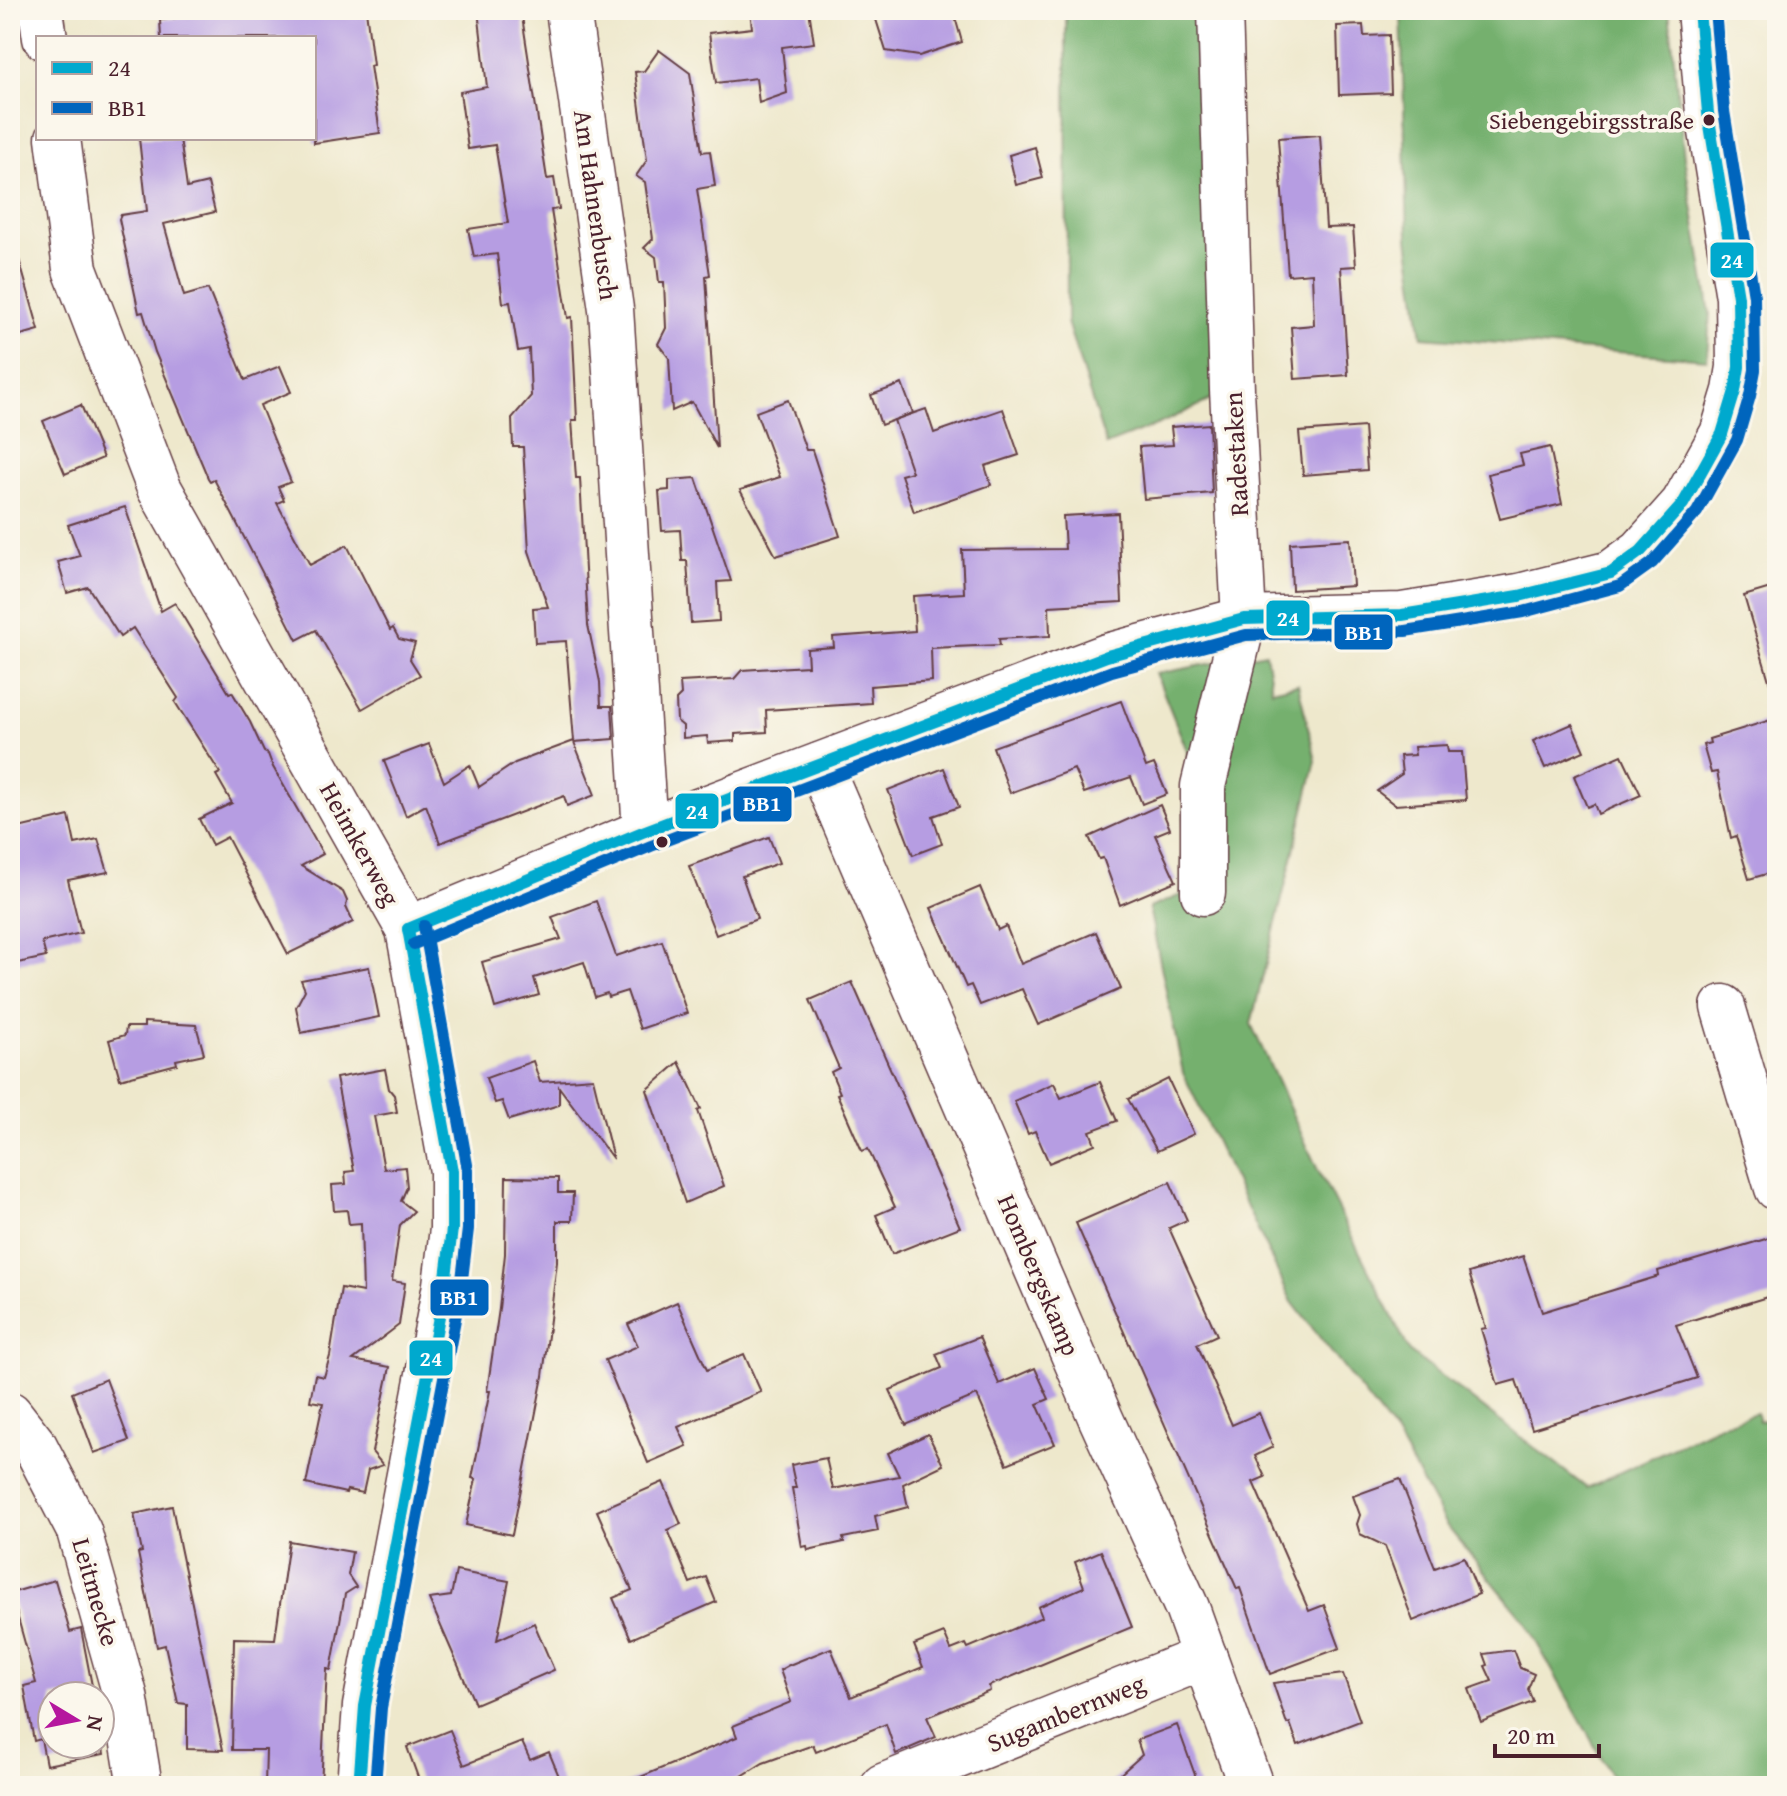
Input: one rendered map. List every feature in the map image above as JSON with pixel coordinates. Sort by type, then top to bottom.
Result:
[{"type":"street","points":[[41,10],[45,36]]},
{"type":"street","name":"Am Hahnenbusch","points":[[568,10],[611,309],[645,831]]},
{"type":"street","name":"Radestaken","points":[[1203,893],[1203,786],[1244,619],[1232,390],[1220,10]]},
{"type":"street","points":[[408,929],[645,831],[1107,656],[1244,619],[1402,615],[1519,596],[1611,573],[1641,551],[1683,504],[1722,434],[1739,367],[1738,297],[1708,113],[1699,10]]},
{"type":"street","name":"Heimkerweg","points":[[58,140],[75,269],[159,488],[408,929],[446,1129],[452,1171],[452,1229],[445,1285],[365,1706],[359,1786]]},
{"type":"street","name":"Hombergskamp","points":[[820,765],[1101,1419],[1187,1608],[1251,1786]]},
{"type":"street","points":[[1723,1007],[1777,1188]]},
{"type":"street","name":"Leitmecke","points":[[10,1414],[35,1446],[79,1531],[125,1695],[140,1786]]},
{"type":"street","name":"Sugambernweg","points":[[883,1786],[1205,1657]]},
{"type":"green space","points":[[1066,10],[1220,10],[1232,390],[1106,445],[1067,322]]},
{"type":"green space","points":[[1401,10],[1669,10],[1684,157],[1710,313],[1707,359],[1422,337],[1408,239]]},
{"type":"green space","points":[[1266,653],[1272,690],[1298,684],[1316,761],[1251,1024],[1317,1168],[1410,1352],[1587,1488],[1720,1425],[1756,1413],[1759,1421],[1777,1417],[1777,1786],[1613,1786],[1611,1775],[1524,1620],[1446,1525],[1396,1435],[1292,1302],[1183,1073],[1149,908],[1181,895],[1188,753],[1156,674]]},
{"type":"building","points":[[241,10],[366,10],[380,133],[314,143],[316,36],[161,36],[160,20]]},
{"type":"building","points":[[478,10],[521,10],[547,179],[554,178],[559,209],[551,210],[568,318],[572,317],[577,420],[572,420],[576,478],[580,478],[588,625],[600,682],[601,706],[612,706],[614,739],[574,742],[595,795],[567,806],[564,796],[440,843],[426,805],[406,816],[384,761],[429,744],[444,782],[470,765],[479,787],[515,763],[574,741],[566,641],[535,643],[533,608],[548,607],[529,551],[523,447],[513,447],[512,418],[531,396],[529,349],[518,351],[510,302],[503,303],[497,254],[474,257],[468,229],[508,223],[495,145],[468,149],[460,92],[487,87]]},
{"type":"building","points":[[750,10],[809,10],[814,43],[782,47],[787,93],[759,103],[756,78],[716,83],[709,33],[752,28]]},
{"type":"building","points":[[873,10],[953,10],[962,42],[919,56],[886,51]]},
{"type":"building","points":[[1363,25],[1364,36],[1389,35],[1391,93],[1339,95],[1337,26]]},
{"type":"building","points":[[659,50],[690,73],[702,152],[710,151],[715,186],[697,189],[710,275],[706,276],[717,448],[692,402],[672,411],[669,358],[658,344],[666,328],[664,282],[659,282],[656,257],[644,248],[653,239],[645,182],[636,176],[647,160],[635,72],[644,71]]},
{"type":"building","points":[[1320,135],[1326,228],[1353,227],[1356,266],[1341,267],[1348,375],[1295,379],[1291,327],[1314,325],[1312,273],[1288,275],[1278,138]]},
{"type":"building","points":[[139,140],[180,140],[187,188],[208,183],[215,212],[164,224],[184,296],[208,289],[245,380],[280,366],[291,392],[260,405],[291,482],[278,487],[284,500],[277,503],[310,565],[347,545],[390,630],[393,628],[399,639],[415,643],[410,659],[420,675],[362,709],[316,630],[297,640],[214,479],[210,481],[208,478],[155,352],[143,312],[139,313],[119,219],[121,215],[147,211]]},
{"type":"building","points":[[1035,147],[1043,178],[1016,185],[1009,155]]},
{"type":"building","points":[[18,256],[39,330],[10,338],[10,257]]},
{"type":"building","points":[[902,384],[913,413],[881,425],[871,395]]},
{"type":"building","points":[[788,400],[806,450],[812,450],[840,536],[776,556],[740,490],[780,477],[756,412]]},
{"type":"building","points":[[81,405],[103,458],[65,474],[43,421]]},
{"type":"building","points":[[926,409],[934,433],[1003,409],[1019,455],[985,466],[991,485],[914,512],[901,475],[912,472],[894,420]]},
{"type":"building","points":[[1209,424],[1212,493],[1144,499],[1139,447],[1173,445],[1171,427]]},
{"type":"building","points":[[1364,427],[1367,470],[1303,475],[1299,432]]},
{"type":"building","points":[[1550,447],[1562,504],[1500,519],[1488,474],[1523,465],[1520,454]]},
{"type":"building","points":[[696,478],[731,581],[717,582],[719,621],[691,623],[687,561],[682,561],[680,530],[662,531],[659,491],[669,490],[669,480]]},
{"type":"building","points":[[125,507],[161,611],[175,603],[250,722],[323,854],[301,866],[343,892],[347,901],[346,907],[353,922],[288,954],[227,837],[212,845],[199,819],[232,803],[216,775],[220,773],[175,702],[178,698],[133,628],[120,637],[88,587],[67,593],[58,562],[80,556],[68,525]]},
{"type":"building","points":[[1118,513],[1122,602],[1049,606],[1050,636],[999,639],[1000,645],[931,648],[932,681],[870,686],[871,703],[766,710],[767,732],[735,734],[735,741],[708,743],[707,736],[683,738],[683,726],[677,721],[676,700],[681,695],[680,682],[734,679],[742,670],[808,666],[807,649],[834,647],[833,637],[915,631],[913,596],[964,593],[962,550],[1065,549],[1063,516]]},
{"type":"building","points":[[1350,539],[1353,586],[1292,590],[1290,543]]},
{"type":"building","points":[[1777,586],[1777,683],[1770,684],[1744,596]]},
{"type":"building","points":[[1121,701],[1146,767],[1154,764],[1167,794],[1142,804],[1131,777],[1084,793],[1074,769],[1010,793],[993,747]]},
{"type":"building","points":[[1777,718],[1777,871],[1749,879],[1736,836],[1731,838],[1717,772],[1711,773],[1703,745],[1710,743],[1709,739]]},
{"type":"building","points":[[1572,724],[1584,751],[1545,768],[1533,741]]},
{"type":"building","points":[[1447,745],[1448,752],[1462,752],[1466,800],[1395,805],[1377,791],[1402,774],[1400,756],[1415,755],[1414,747]]},
{"type":"building","points":[[1622,755],[1641,795],[1598,814],[1594,804],[1587,807],[1574,776]]},
{"type":"building","points":[[944,768],[959,807],[933,816],[942,844],[913,855],[888,790]]},
{"type":"building","points":[[1160,805],[1170,829],[1155,835],[1176,881],[1120,905],[1103,858],[1099,859],[1089,837]]},
{"type":"building","points":[[69,816],[75,844],[98,839],[108,872],[68,880],[81,933],[42,942],[46,957],[13,964],[10,950],[10,830]]},
{"type":"building","points":[[769,837],[779,863],[742,876],[757,919],[716,935],[689,866]]},
{"type":"building","points":[[980,887],[998,930],[1006,926],[1021,964],[1096,932],[1121,989],[1038,1025],[1022,989],[980,1005],[971,985],[966,987],[931,908]]},
{"type":"building","points":[[596,901],[616,956],[662,941],[687,1013],[640,1029],[627,991],[595,997],[584,962],[534,978],[539,995],[495,1008],[482,962],[561,939],[552,917]]},
{"type":"building","points":[[369,967],[379,1017],[301,1033],[296,1007],[305,990],[301,980]]},
{"type":"building","points":[[852,982],[960,1227],[892,1254],[876,1215],[895,1207],[868,1149],[862,1151],[837,1094],[840,1093],[831,1072],[839,1068],[810,1000]]},
{"type":"building","points":[[144,1022],[196,1025],[204,1054],[120,1079],[109,1040],[125,1035],[126,1027],[144,1027]]},
{"type":"building","points":[[533,1061],[540,1082],[593,1078],[613,1159],[559,1087],[559,1105],[509,1120],[502,1101],[495,1103],[486,1078]]},
{"type":"building","points":[[679,1062],[701,1109],[698,1111],[724,1186],[685,1203],[647,1090]]},
{"type":"building","points":[[385,1069],[397,1112],[374,1116],[384,1169],[405,1167],[407,1187],[401,1201],[414,1211],[400,1225],[392,1281],[405,1283],[399,1325],[353,1360],[390,1367],[372,1452],[383,1465],[368,1470],[363,1493],[347,1490],[346,1493],[306,1484],[323,1403],[310,1401],[315,1375],[324,1377],[341,1288],[363,1292],[361,1223],[349,1224],[347,1210],[334,1211],[332,1185],[346,1184],[345,1172],[354,1171],[336,1078]]},
{"type":"building","points":[[1168,1079],[1194,1134],[1157,1151],[1128,1099]]},
{"type":"building","points":[[1100,1082],[1117,1121],[1090,1131],[1095,1144],[1049,1163],[1035,1131],[1028,1134],[1014,1101],[1054,1083],[1061,1098]]},
{"type":"building","points":[[506,1177],[558,1178],[558,1193],[573,1193],[572,1221],[557,1221],[557,1262],[543,1376],[512,1535],[466,1525],[490,1391],[487,1391],[505,1254]]},
{"type":"building","points":[[1170,1182],[1187,1220],[1169,1228],[1217,1335],[1197,1344],[1232,1425],[1259,1413],[1273,1447],[1255,1456],[1265,1477],[1253,1482],[1309,1611],[1324,1605],[1340,1648],[1270,1674],[1240,1588],[1237,1589],[1076,1223]]},
{"type":"building","points":[[1769,1238],[1777,1264],[1777,1294],[1676,1325],[1697,1378],[1532,1429],[1516,1380],[1498,1385],[1481,1329],[1486,1328],[1469,1273],[1523,1256],[1542,1312],[1659,1276],[1658,1271]]},
{"type":"building","points":[[677,1302],[707,1370],[744,1354],[761,1392],[678,1427],[687,1446],[648,1463],[605,1360],[638,1346],[628,1324]]},
{"type":"building","points":[[979,1337],[999,1384],[1035,1368],[1049,1399],[1037,1404],[1055,1444],[1007,1464],[977,1395],[906,1425],[890,1390],[942,1368],[936,1354]]},
{"type":"building","points":[[106,1379],[129,1441],[94,1453],[72,1393]]},
{"type":"building","points":[[928,1434],[943,1465],[903,1484],[908,1507],[875,1516],[878,1531],[843,1538],[844,1542],[808,1550],[807,1546],[802,1547],[791,1465],[826,1458],[833,1489],[899,1476],[888,1453]]},
{"type":"building","points":[[1400,1479],[1435,1568],[1464,1557],[1479,1594],[1413,1621],[1385,1546],[1360,1534],[1357,1524],[1360,1515],[1353,1496]]},
{"type":"building","points":[[663,1482],[681,1524],[668,1530],[690,1583],[706,1577],[716,1602],[631,1639],[613,1598],[632,1590],[597,1511]]},
{"type":"building","points":[[172,1506],[223,1750],[187,1749],[187,1704],[178,1703],[165,1645],[157,1647],[138,1553],[142,1552],[134,1514]]},
{"type":"building","points":[[289,1541],[352,1552],[348,1575],[356,1587],[345,1594],[331,1670],[327,1669],[321,1786],[265,1786],[266,1750],[232,1750],[234,1638],[275,1639]]},
{"type":"building","points":[[1101,1551],[1132,1627],[989,1686],[990,1691],[927,1717],[936,1737],[896,1754],[886,1724],[816,1752],[813,1745],[763,1763],[726,1786],[619,1786],[737,1737],[733,1726],[791,1702],[780,1670],[789,1665],[831,1648],[851,1697],[923,1667],[914,1645],[944,1633],[951,1650],[966,1644],[968,1648],[1042,1617],[1038,1607],[1084,1587],[1075,1562]]},
{"type":"building","points":[[456,1571],[509,1581],[497,1640],[534,1623],[554,1670],[475,1704],[429,1599],[451,1596]]},
{"type":"building","points":[[55,1580],[70,1632],[81,1629],[91,1680],[36,1680],[36,1683],[11,1593]]},
{"type":"building","points":[[1513,1650],[1520,1668],[1534,1674],[1528,1689],[1533,1702],[1481,1722],[1469,1689],[1492,1681],[1485,1666],[1488,1665],[1484,1654]]},
{"type":"building","points":[[1343,1674],[1360,1721],[1298,1745],[1273,1683]]},
{"type":"building","points":[[36,1683],[34,1741],[24,1686]]},
{"type":"building","points":[[1177,1725],[1199,1786],[1107,1786],[1142,1755],[1137,1740]]},
{"type":"building","points":[[450,1730],[464,1765],[522,1742],[530,1760],[549,1752],[563,1786],[416,1786],[420,1783],[407,1747]]},
{"type":"building","points":[[45,1760],[72,1760],[46,1765]]},
{"type":"transit line","name":"24","points":[[408,929],[645,831],[1107,656],[1244,619],[1402,615],[1519,596],[1611,573],[1641,551],[1683,504],[1722,434],[1739,367],[1738,297],[1708,113],[1699,10]]},
{"type":"transit line","name":"BB1","points":[[414,944],[651,846],[1112,671],[1246,635],[1405,631],[1523,612],[1620,586],[1652,563],[1697,512],[1737,440],[1755,370],[1754,296],[1724,111],[1715,10]]},
{"type":"transit line","name":"BB1","points":[[375,1786],[381,1708],[461,1288],[468,1229],[468,1170],[424,926]]},
{"type":"transit line","name":"24","points":[[359,1786],[365,1706],[445,1285],[452,1229],[452,1171],[408,929]]},
{"type":"place","name":"Siebengebirgsstraße","points":[[1709,120]]}]
